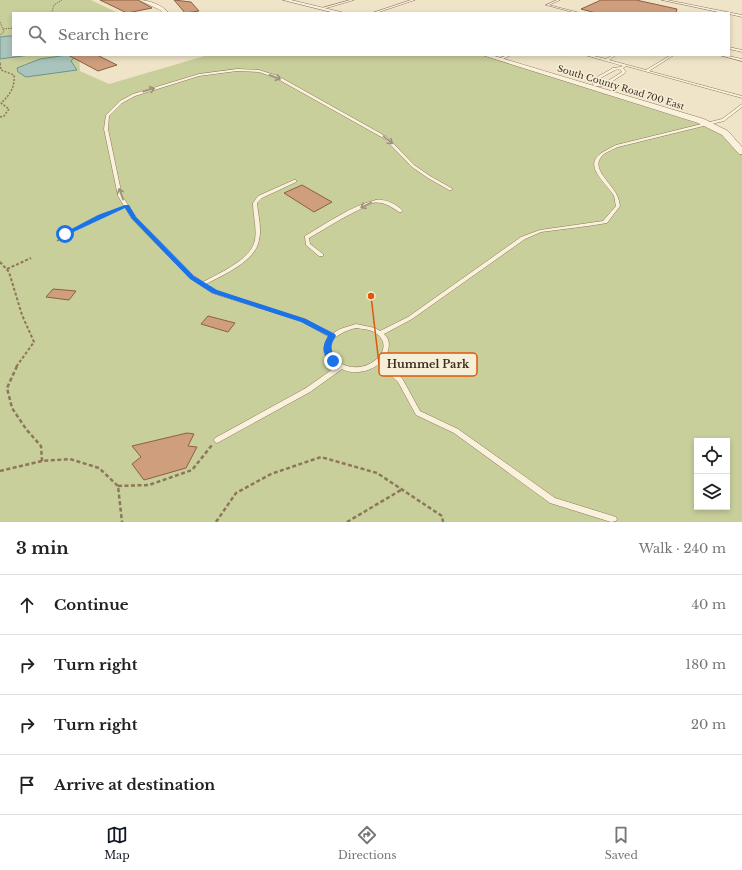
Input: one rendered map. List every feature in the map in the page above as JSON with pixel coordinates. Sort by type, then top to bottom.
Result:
[{"type":"street","points":[[141,0],[162,9],[165,12]]},
{"type":"street","points":[[285,0],[338,12]]},
{"type":"street","points":[[298,3],[307,0]]},
{"type":"street","name":"South County Road 700 East","points":[[488,56],[593,86],[710,124],[725,133],[742,152]]},
{"type":"lane","points":[[323,8],[353,0]]},
{"type":"lane","points":[[376,12],[414,0]]},
{"type":"lane","points":[[559,0],[547,5],[575,12]]},
{"type":"lane","points":[[663,0],[723,12]]},
{"type":"lane","points":[[730,13],[742,16]]},
{"type":"lane","points":[[730,48],[742,51]]},
{"type":"lane","points":[[500,60],[508,56]]},
{"type":"lane","points":[[590,56],[742,97]]},
{"type":"lane","points":[[606,60],[613,56]]},
{"type":"lane","points":[[647,71],[671,56]]},
{"type":"lane","points":[[724,56],[742,60]]},
{"type":"lane","points":[[621,68],[624,72],[604,85],[593,86],[593,81],[614,69],[625,66]]},
{"type":"lane","points":[[332,336],[303,320],[214,292],[192,277],[134,218],[120,196],[106,129],[107,116],[121,102],[134,95],[199,75],[237,70],[259,71],[277,77],[291,84],[386,138],[413,166],[451,189]]},
{"type":"lane","points":[[380,333],[410,318],[523,238],[540,231],[605,222],[618,206],[618,199],[596,167],[597,160],[602,154],[617,146],[723,120],[742,105]]},
{"type":"lane","points":[[203,284],[252,253],[257,242],[255,203],[260,197],[294,181]]},
{"type":"lane","points":[[321,255],[308,245],[307,237],[320,228],[375,201],[386,202],[401,211]]},
{"type":"lane","points":[[356,326],[373,329],[380,333],[385,340],[387,347],[385,354],[380,361],[372,366],[362,369],[351,369],[341,366],[333,361],[328,355],[328,342],[332,336],[346,327],[356,326]]},
{"type":"lane","points":[[380,361],[400,380],[418,413],[456,431],[553,501],[613,519]]},
{"type":"lane","points":[[217,440],[308,390],[341,366]]},
{"type":"path","points":[[53,12],[54,5],[62,0]]},
{"type":"path","points":[[0,22],[4,32],[0,34]]},
{"type":"path","points":[[3,29],[12,28]]},
{"type":"path","points":[[0,62],[1,70],[14,75],[16,84],[7,98],[1,103],[8,110],[4,116],[0,117]]},
{"type":"path","points":[[57,241],[71,230],[127,206]]},
{"type":"path","points":[[6,269],[31,258]]},
{"type":"path","points":[[0,262],[9,272],[22,315],[34,342],[16,367],[7,388],[12,408],[26,429],[41,446],[42,461]]},
{"type":"path","points":[[118,486],[149,485],[192,470],[217,440]]},
{"type":"path","points":[[216,522],[236,493],[271,474],[321,457],[377,474],[442,516],[443,522]]},
{"type":"path","points":[[0,471],[42,461],[70,459],[99,468],[118,486],[122,522]]},
{"type":"path","points":[[347,522],[401,490]]},
{"type":"green space","points":[[0,0],[91,0],[116,12],[12,12],[12,56],[79,56],[80,71],[109,84],[205,56],[482,56],[673,112],[709,126],[731,140],[742,152],[742,522],[0,522]]},
{"type":"water","points":[[12,36],[12,56],[22,56],[0,59],[0,37]]},
{"type":"water","points":[[60,56],[76,56],[71,61],[77,70],[26,77],[18,72],[17,68],[40,59]]},
{"type":"building","points":[[100,0],[138,0],[152,8],[125,12]]},
{"type":"building","points":[[174,0],[191,2],[199,11],[184,12]]},
{"type":"building","points":[[601,0],[636,0],[677,9],[676,12],[592,12],[581,9]]},
{"type":"building","points":[[70,56],[99,56],[117,65],[98,71]]},
{"type":"building","points":[[302,185],[332,202],[314,212],[284,193]]},
{"type":"building","points":[[53,289],[76,291],[69,300],[46,297]]},
{"type":"building","points":[[208,316],[235,323],[228,332],[201,324]]},
{"type":"building","points":[[187,433],[194,434],[188,446],[197,447],[186,468],[144,480],[132,464],[141,457],[132,446]]},
{"type":"place","name":"Hummel Park","points":[[371,296]]},
{"type":"route","points":[[65,234],[100,216],[127,206],[134,218],[192,277],[214,292],[303,320],[332,336],[328,342],[327,348],[328,355],[333,361]]}]
